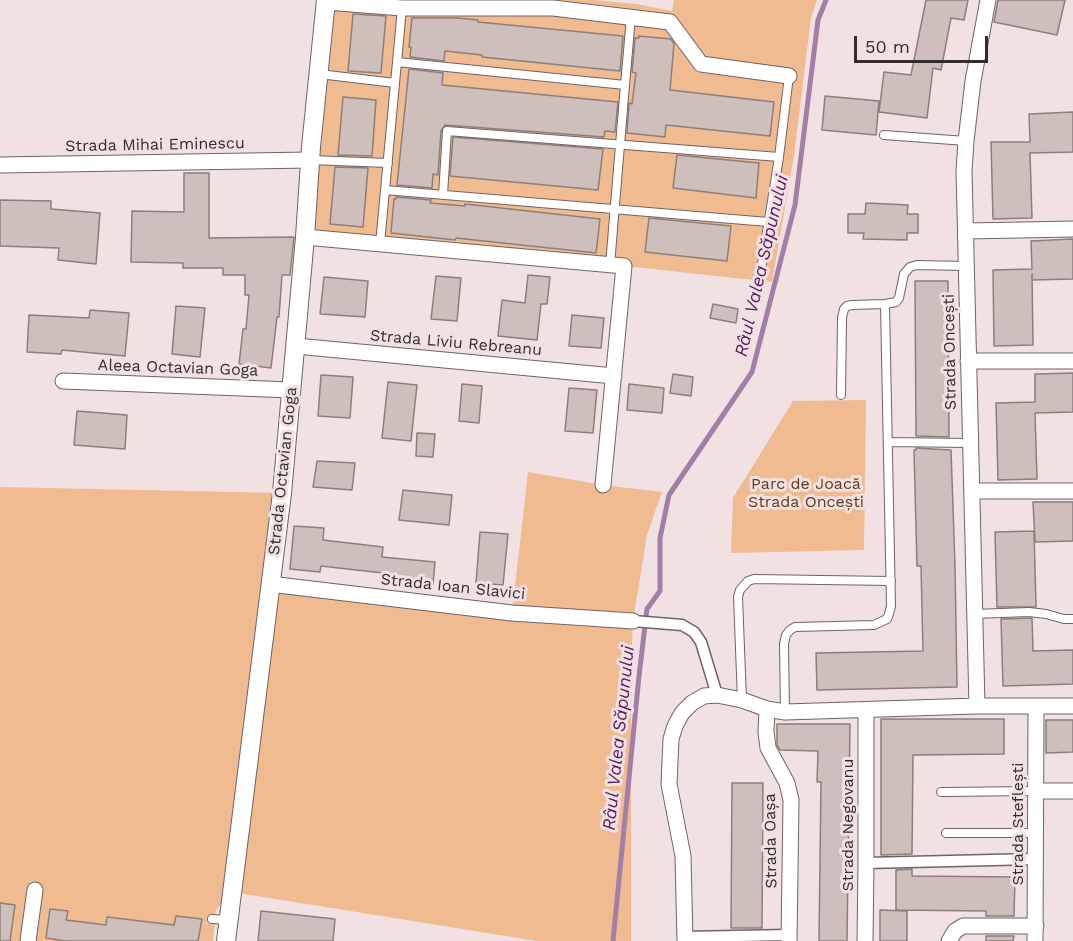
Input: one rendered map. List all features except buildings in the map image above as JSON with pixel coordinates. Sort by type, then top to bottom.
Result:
[{"type":"street","name":"Strada Oncești","points":[[977,706],[964,171],[973,81],[988,0]]},
{"type":"street","points":[[326,1],[402,8],[553,8],[670,22],[701,64],[789,76]]},
{"type":"street","name":"Strada Octavian Goga","points":[[226,941],[220,920],[282,493],[326,1]]},
{"type":"street","name":"Strada Mihai Eminescu","points":[[0,165],[310,160]]},
{"type":"street","points":[[966,231],[1073,229]]},
{"type":"street","points":[[305,237],[617,265],[614,376],[603,485]]},
{"type":"street","name":"Strada Liviu Rebreanu","points":[[296,346],[614,376]]},
{"type":"street","points":[[968,361],[1073,361]]},
{"type":"street","name":"Aleea Octavian Goga","points":[[63,381],[291,390]]},
{"type":"street","points":[[972,491],[1073,491]]},
{"type":"street","name":"Strada Ioan Slavici","points":[[270,584],[512,612],[633,621]]},
{"type":"street","points":[[633,621],[682,625],[694,632],[701,642],[717,695]]},
{"type":"street","points":[[789,938],[685,939],[683,856],[669,784],[671,739],[682,713],[693,703],[704,696],[717,695],[742,699],[767,709],[785,712],[977,706],[1073,706]]},
{"type":"street","name":"Strada Steflești","points":[[1035,934],[1036,707]]},
{"type":"street","name":"Strada Oașa","points":[[767,709],[768,748],[787,783],[791,800],[789,938]]},
{"type":"street","name":"Strada Negovanu","points":[[865,941],[866,710]]},
{"type":"street","points":[[1036,791],[1073,791]]},
{"type":"street","points":[[867,863],[1035,859]]},
{"type":"street","points":[[28,941],[34,899]]},
{"type":"street","points":[[949,941],[955,931],[963,926],[1035,934]]},
{"type":"lane","points":[[380,244],[402,8]]},
{"type":"lane","points":[[617,265],[615,210],[631,17]]},
{"type":"lane","points":[[397,62],[625,85]]},
{"type":"lane","points":[[319,74],[395,83]]},
{"type":"lane","points":[[761,270],[789,76]]},
{"type":"lane","points":[[442,195],[447,131],[779,157]]},
{"type":"lane","points":[[884,135],[966,141]]},
{"type":"lane","points":[[310,160],[388,163]]},
{"type":"lane","points":[[385,190],[768,222]]},
{"type":"lane","points":[[841,395],[844,309],[852,305],[896,302],[904,274],[910,267],[917,265],[966,266]]},
{"type":"lane","points":[[785,712],[784,644],[790,630],[795,627],[874,626],[887,619],[891,606],[885,304]]},
{"type":"lane","points":[[888,442],[970,443]]},
{"type":"lane","points":[[742,699],[738,597],[740,590],[748,581],[754,579],[891,581]]},
{"type":"lane","points":[[974,614],[1029,612],[1073,619]]},
{"type":"lane","points":[[941,792],[1036,791]]},
{"type":"lane","points":[[946,833],[1035,833]]},
{"type":"green space","points":[[326,0],[594,0],[636,4],[672,11],[674,0],[817,0],[811,18],[794,156],[772,282],[305,237]]},
{"type":"green space","name":"Parc de Joacă Strada Oncești","points":[[866,400],[864,550],[731,553],[733,498],[793,401]]},
{"type":"green space","points":[[528,472],[662,492],[647,535],[633,621],[631,941],[537,941],[232,892],[216,910],[213,941],[0,941],[0,487],[282,493],[271,584],[512,612]]},
{"type":"waterway","name":"Râul Valea Săpunului","points":[[613,941],[647,609],[660,591],[660,538],[669,495],[752,372],[795,205],[818,20],[826,0]]}]
